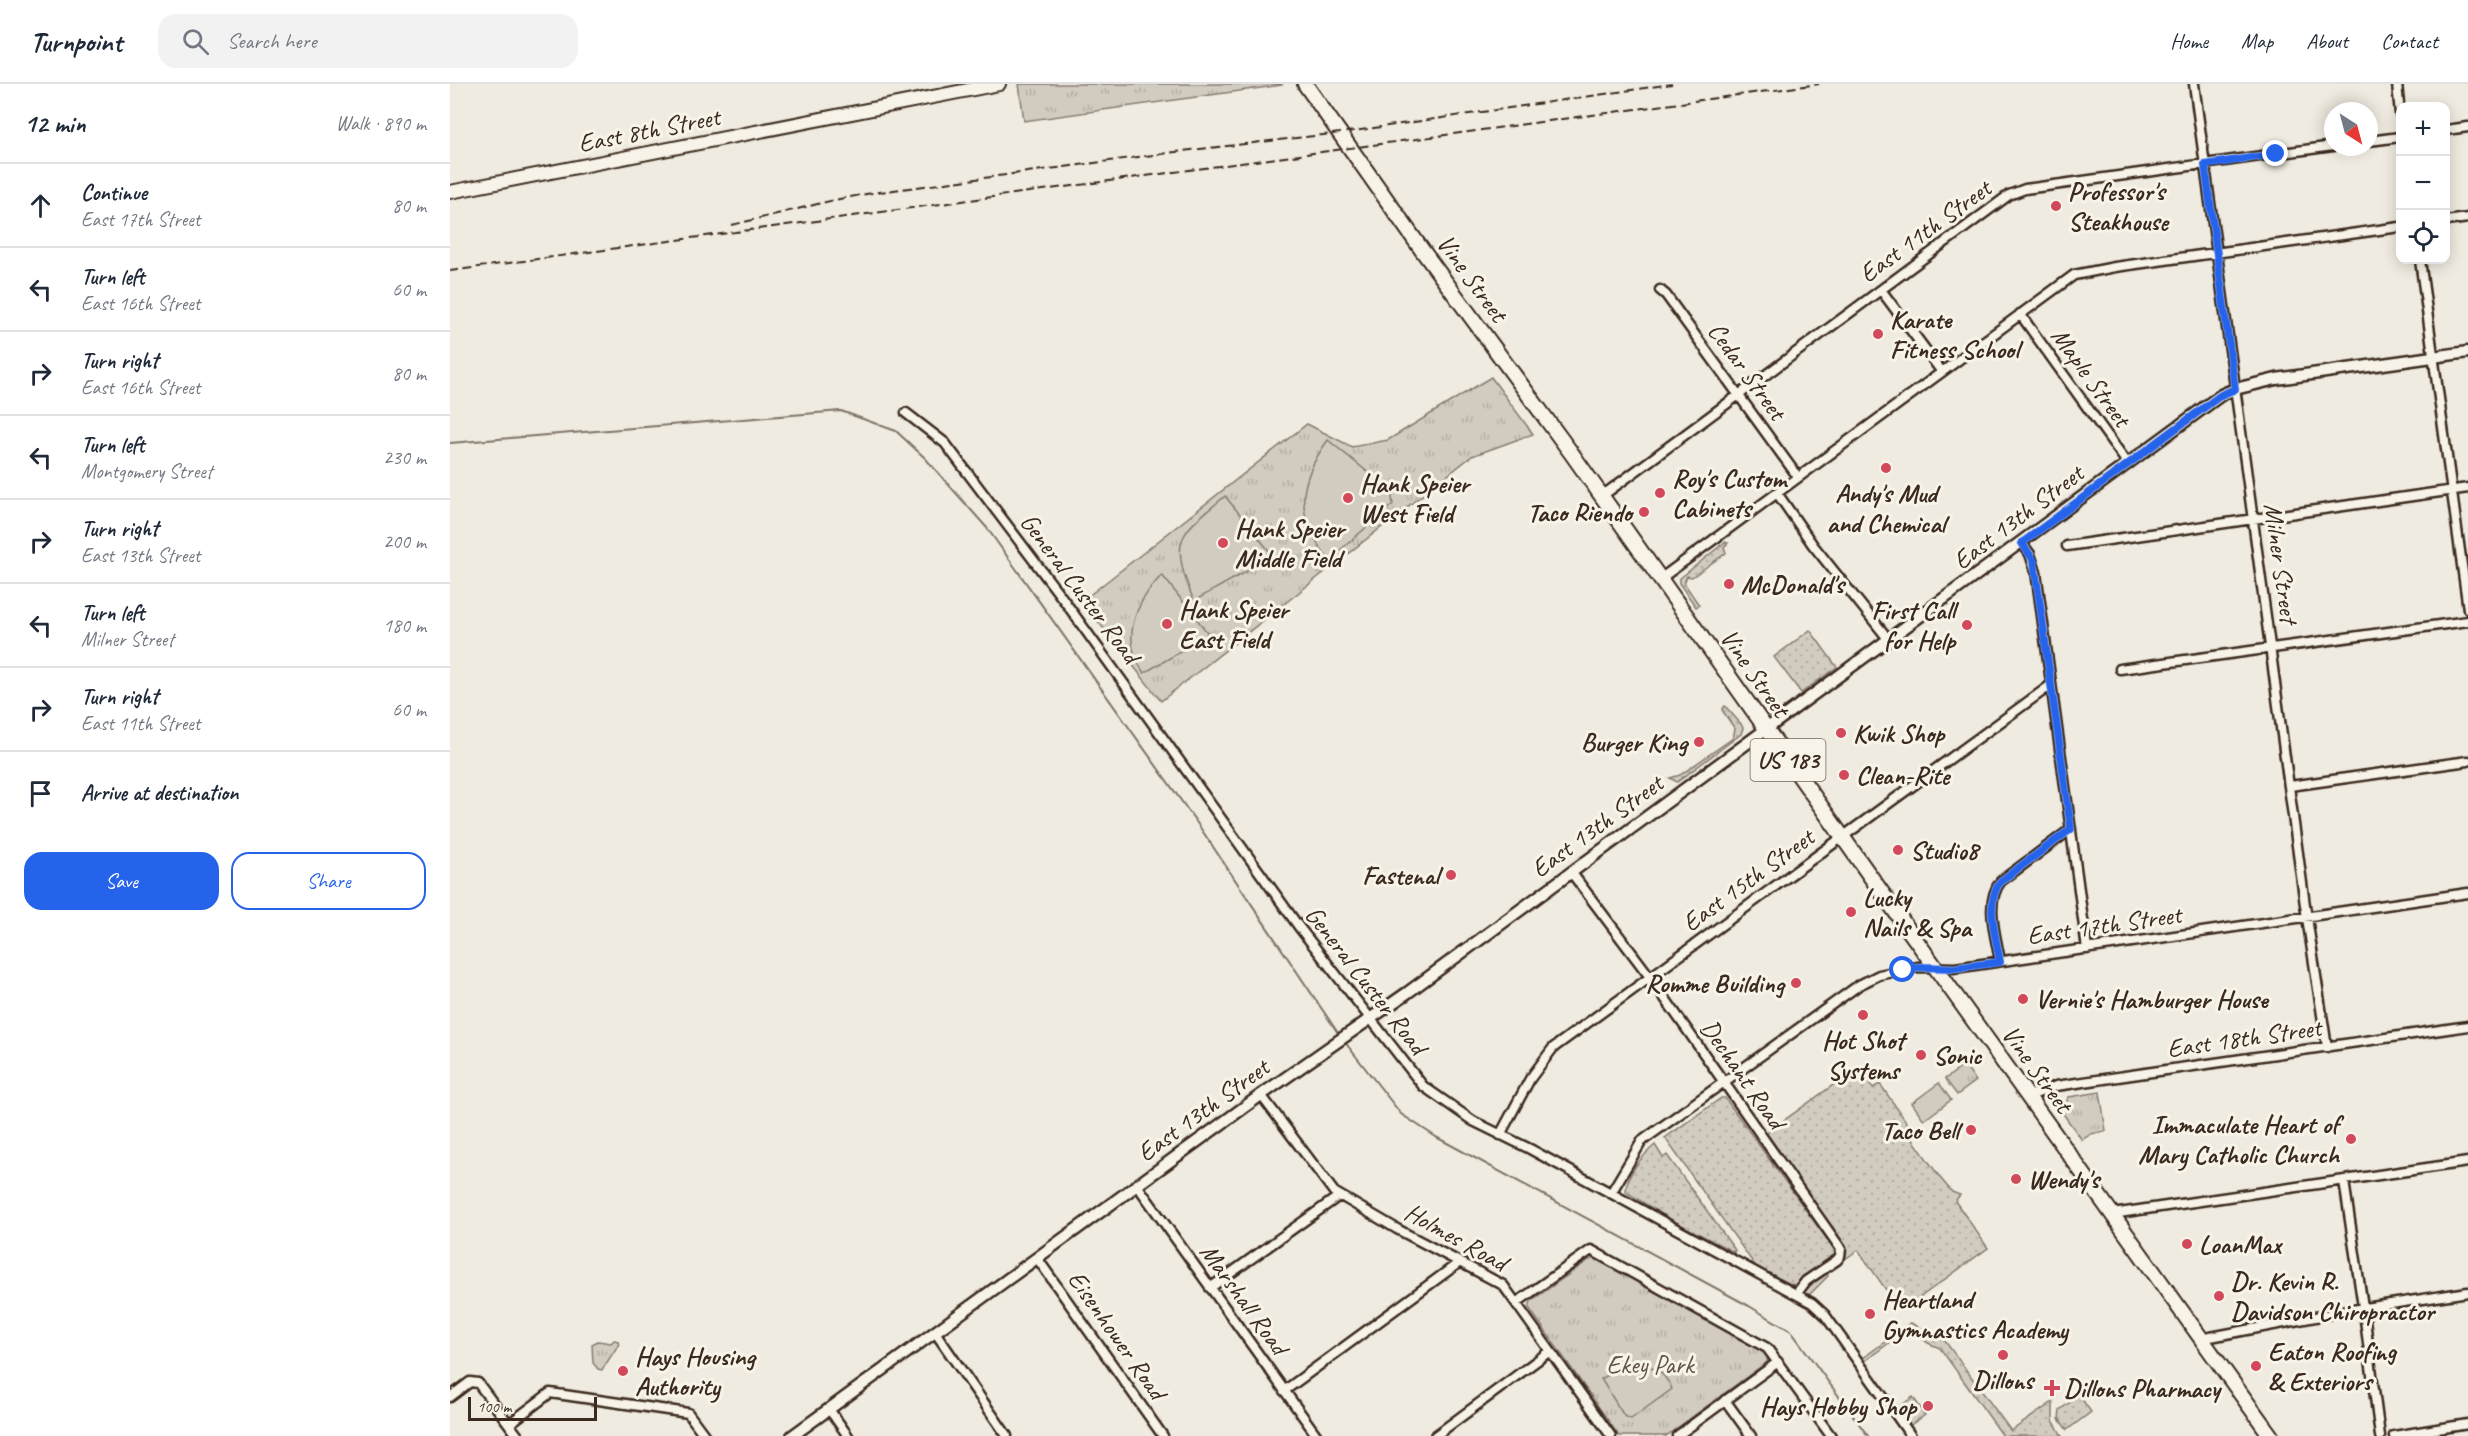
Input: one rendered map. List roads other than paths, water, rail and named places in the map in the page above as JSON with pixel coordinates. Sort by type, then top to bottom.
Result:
[{"type":"main road","name":"East 8th Street","points":[[450,192],[999,84]]},
{"type":"main road","name":"Vine Street","points":[[1305,84],[1429,260],[1602,496],[1842,837],[2271,1436]]},
{"type":"street","name":"Milner Street","points":[[2194,84],[2327,1047]]},
{"type":"street","points":[[2397,84],[2399,102]]},
{"type":"street","points":[[2450,129],[2468,127]]},
{"type":"street","points":[[2378,140],[2396,138]]},
{"type":"street","name":"East 11th Street","points":[[1602,496],[2009,195],[2025,189],[2324,147]]},
{"type":"street","points":[[2450,220],[2468,218]]},
{"type":"street","points":[[1660,579],[2074,275],[2115,267],[2396,228]]},
{"type":"street","points":[[2420,264],[2468,609]]},
{"type":"street","name":"Cedar Street","points":[[1660,290],[1666,295],[1798,477]]},
{"type":"street","points":[[1881,290],[1942,372]]},
{"type":"street","name":"Maple Street","points":[[2020,314],[2128,464]]},
{"type":"street","name":"East 13th Street","points":[[792,1436],[1766,730],[2221,395],[2235,389],[2276,379],[2468,352]]},
{"type":"street","name":"General Custer Road","points":[[906,413],[945,443],[1063,599],[1299,927],[1423,1086],[1473,1121],[1611,1193],[1812,1303],[1825,1315],[1911,1436]]},
{"type":"street","points":[[2067,546],[2468,488]]},
{"type":"street","points":[[1777,493],[1813,545],[1889,640]]},
{"type":"street","points":[[2022,543],[2034,561],[2087,949]]},
{"type":"street","points":[[2120,669],[2468,621]]},
{"type":"street","name":"East 15th Street","points":[[1500,1135],[1530,1079],[1553,1048],[2051,685]]},
{"type":"street","points":[[2290,786],[2468,760]]},
{"type":"street","points":[[2000,962],[1991,901],[1994,890],[2001,881],[2071,829]]},
{"type":"street","name":"Dechant Road","points":[[1571,872],[1650,977],[1725,1082],[1732,1097],[1841,1249],[1840,1256],[1806,1281],[1797,1293]]},
{"type":"street","name":"East 17th Street","points":[[1611,1193],[1642,1140],[1870,978],[1917,967],[1937,969],[2000,962],[2468,893]]},
{"type":"street","name":"East 18th Street","points":[[2027,1096],[2056,1086],[2468,1026]]},
{"type":"street","name":"Holmes Road","points":[[1261,1095],[1339,1196],[1503,1285],[1611,1436]]},
{"type":"street","points":[[2112,1214],[2468,1162]]},
{"type":"street","points":[[2344,1181],[2364,1308],[2380,1436]]},
{"type":"street","name":"Marshall Road","points":[[1137,1185],[1313,1435]]},
{"type":"street","points":[[1210,1288],[1339,1196]]},
{"type":"street","points":[[1516,1303],[1591,1250],[1767,1348],[1831,1436]]},
{"type":"street","name":"Eisenhower Road","points":[[1036,1258],[1162,1436]]},
{"type":"street","points":[[1284,1391],[1461,1262]]},
{"type":"street","points":[[2200,1339],[2364,1308],[2468,1292]]},
{"type":"street","points":[[935,1332],[1007,1436]]},
{"type":"street","points":[[1435,1436],[1550,1351]]},
{"type":"street","points":[[1677,1436],[1778,1362]]},
{"type":"street","points":[[450,1397],[470,1382],[478,1383],[518,1436]]},
{"type":"street","points":[[509,1424],[550,1393],[688,1413],[705,1436]]},
{"type":"street","points":[[1725,1400],[1751,1436]]},
{"type":"street","points":[[829,1409],[848,1436]]},
{"type":"street","points":[[2394,1436],[2468,1424]]},
{"type":"waterway","points":[[450,443],[841,411],[896,431],[925,458],[987,528],[1197,823],[1340,1036]]},
{"type":"waterway","points":[[1344,1041],[1401,1114],[1436,1137],[1791,1331],[1868,1436]]},
{"type":"railway","points":[[732,225],[872,193],[1183,151],[1340,133],[1672,84]]},
{"type":"railway","points":[[450,271],[1819,84]]},
{"type":"place","name":"Professor's Steakhouse","points":[[2056,206]]},
{"type":"place","name":"Karate Fitness School","points":[[1878,334]]},
{"type":"place","name":"Andy's Mud and Chemical","points":[[1886,468]]},
{"type":"place","name":"Roy's Custom Cabinets","points":[[1660,493]]},
{"type":"place","name":"Hank Speier West Field","points":[[1348,498]]},
{"type":"place","name":"Taco Riendo","points":[[1644,512]]},
{"type":"place","name":"Hank Speier Middle Field","points":[[1223,543]]},
{"type":"place","name":"McDonald's","points":[[1729,584]]},
{"type":"place","name":"Hank Speier East Field","points":[[1167,624]]},
{"type":"place","name":"First Call for Help","points":[[1967,625]]},
{"type":"place","name":"Kwik Shop","points":[[1841,733]]},
{"type":"place","name":"Burger King","points":[[1699,742]]},
{"type":"place","name":"Clean-Rite","points":[[1844,775]]},
{"type":"place","name":"Studio8","points":[[1898,850]]},
{"type":"place","name":"Fastenal","points":[[1451,875]]},
{"type":"place","name":"Lucky Nails & Spa","points":[[1851,912]]},
{"type":"place","name":"Romme Building","points":[[1796,983]]},
{"type":"place","name":"Vernie's Hamburger House","points":[[2023,999]]},
{"type":"place","name":"Hot Shot Systems","points":[[1863,1015]]},
{"type":"place","name":"Sonic","points":[[1921,1055]]},
{"type":"place","name":"Taco Bell","points":[[1971,1130]]},
{"type":"place","name":"Immaculate Heart of Mary Catholic Church","points":[[2351,1139]]},
{"type":"place","name":"Wendy's","points":[[2016,1179]]},
{"type":"place","name":"LoanMax","points":[[2187,1244]]},
{"type":"place","name":"Dr. Kevin R. Davidson Chiropractor","points":[[2219,1296]]},
{"type":"place","name":"Heartland Gymnastics Academy","points":[[1870,1314]]},
{"type":"place","name":"Dillons","points":[[2003,1355]]},
{"type":"place","name":"Eaton Roofing & Exteriors","points":[[2256,1366]]},
{"type":"place","name":"Hays Housing Authority","points":[[623,1371]]},
{"type":"place","name":"Dillons Pharmacy","points":[[2052,1388]]},
{"type":"place","name":"Hays Hobby Shop","points":[[1928,1406]]},
{"type":"park label","name":"Ekey Park","points":[[1650,1364]]}]
